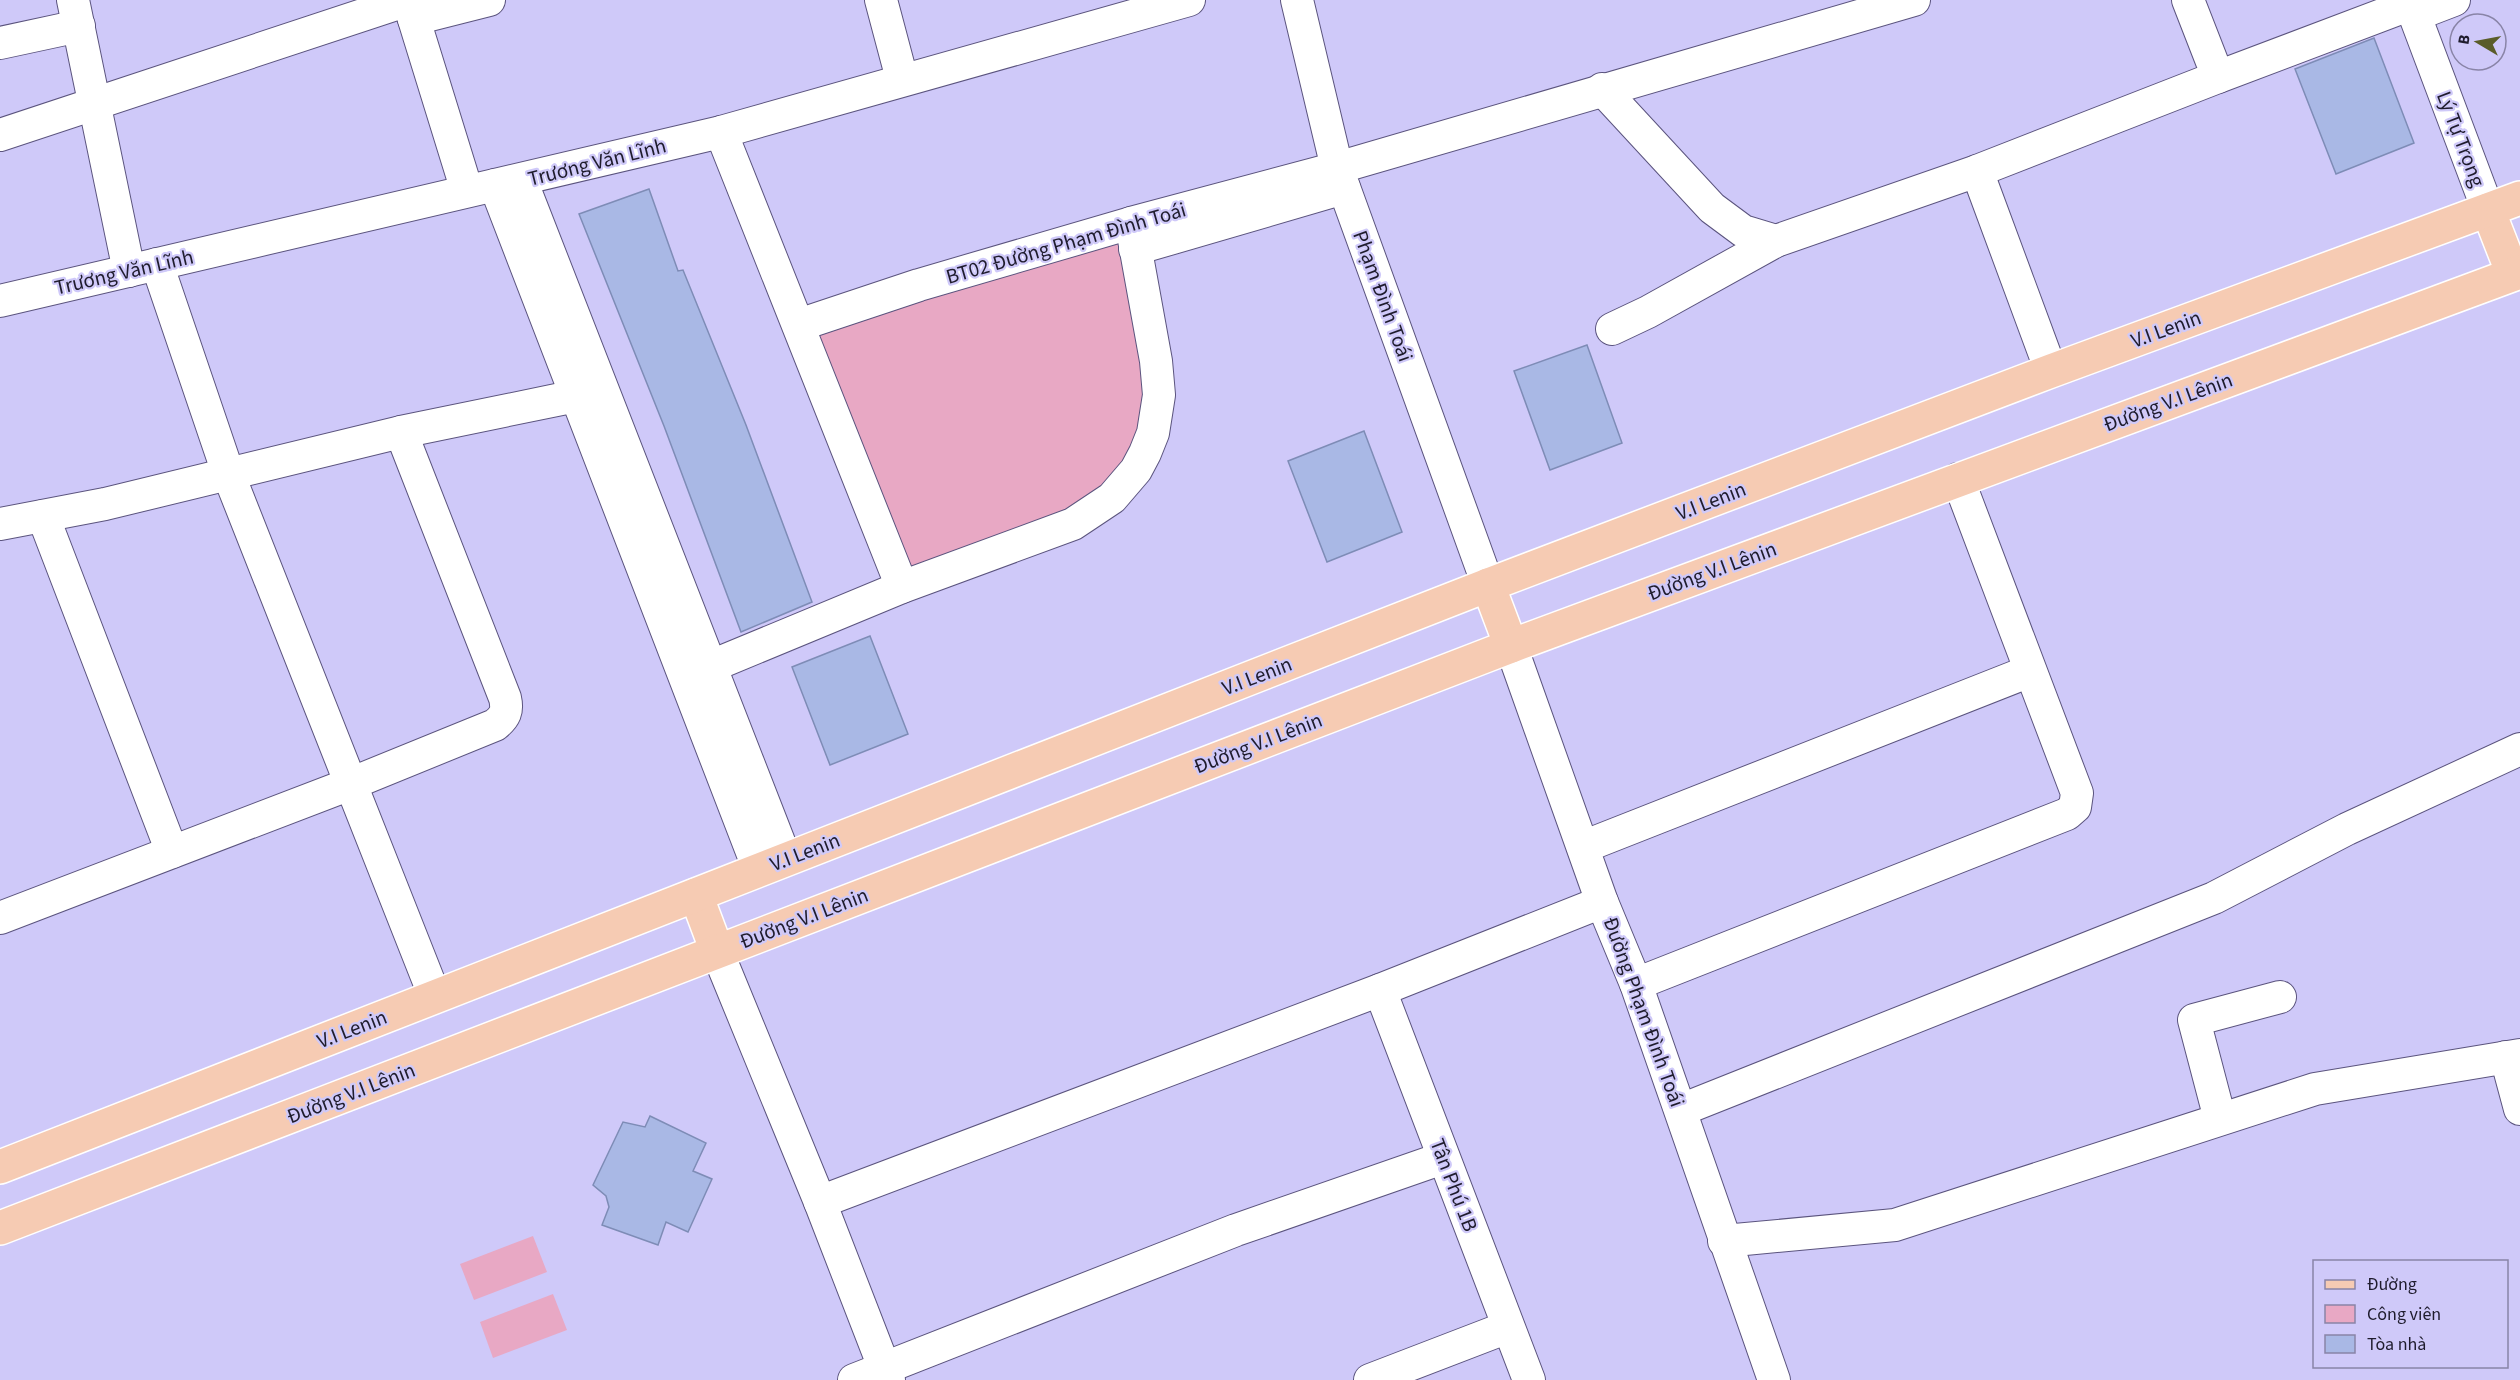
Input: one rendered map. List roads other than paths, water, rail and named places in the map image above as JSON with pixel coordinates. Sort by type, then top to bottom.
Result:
[{"type":"main road","name":"V.I Lenin","points":[[0,1167],[1488,585],[2520,198]]},
{"type":"main road","points":[[2488,210],[2518,280]]},
{"type":"main road","name":"Đường V.I Lênin","points":[[0,1228],[1511,646],[1958,479],[2518,280]]},
{"type":"main road","points":[[1488,585],[1511,646]]},
{"type":"main road","points":[[696,895],[717,951]]},
{"type":"street","points":[[0,135],[410,6],[489,0]]},
{"type":"street","points":[[881,0],[902,79]]},
{"type":"street","name":"Trương Văn Lĩnh","points":[[0,301],[721,132],[902,79],[1189,0]]},
{"type":"street","name":"Phạm Đình Toái","points":[[1297,0],[1340,178],[1488,585]]},
{"type":"street","name":"BT02 Đường Phạm Đình Toái","points":[[799,325],[920,285],[1133,236],[1340,178],[1602,89],[1914,0]]},
{"type":"street","points":[[2188,0],[2218,77]]},
{"type":"street","points":[[1612,329],[1648,312],[1776,241],[1977,171],[2218,77],[2412,7],[2454,0]]},
{"type":"street","points":[[410,6],[494,185],[709,667],[772,865]]},
{"type":"street","name":"Lý Tự Trọng","points":[[2412,7],[2488,210]]},
{"type":"street","points":[[0,43],[76,13],[97,105],[143,267],[228,473],[435,997]]},
{"type":"street","points":[[1602,89],[1712,208],[1743,231],[1776,241]]},
{"type":"street","points":[[721,132],[902,586]]},
{"type":"street","points":[[1977,171],[2051,372]]},
{"type":"street","points":[[494,185],[576,396],[772,865]]},
{"type":"street","points":[[709,667],[902,586],[1073,524],[1112,498],[1136,470],[1153,433],[1159,395],[1156,361],[1133,236]]},
{"type":"street","points":[[0,524],[105,504],[401,432],[576,396]]},
{"type":"street","points":[[0,918],[350,784],[495,725],[502,720],[507,706],[401,432]]},
{"type":"street","points":[[1636,984],[2071,811],[2077,802],[2077,793],[1958,479]]},
{"type":"street","points":[[43,516],[172,852]]},
{"type":"street","name":"Đường Phạm Đình Toái","points":[[1511,646],[1602,902],[1636,984],[1774,1380]]},
{"type":"street","points":[[1583,847],[2030,671]]},
{"type":"street","points":[[1681,1110],[2214,898],[2348,829],[2520,749]]},
{"type":"street","points":[[820,1202],[1380,990],[1602,902]]},
{"type":"street","points":[[717,951],[820,1202],[887,1374]]},
{"type":"street","name":"Tân Phú 1B","points":[[1380,990],[1529,1380]]},
{"type":"street","points":[[2220,1119],[2194,1020],[2280,997]]},
{"type":"street","points":[[1724,1241],[1895,1225],[2315,1089],[2513,1056],[2520,1109]]},
{"type":"street","points":[[854,1380],[887,1374],[1236,1230],[1443,1158]]},
{"type":"street","points":[[1370,1380],[1508,1327]]}]
